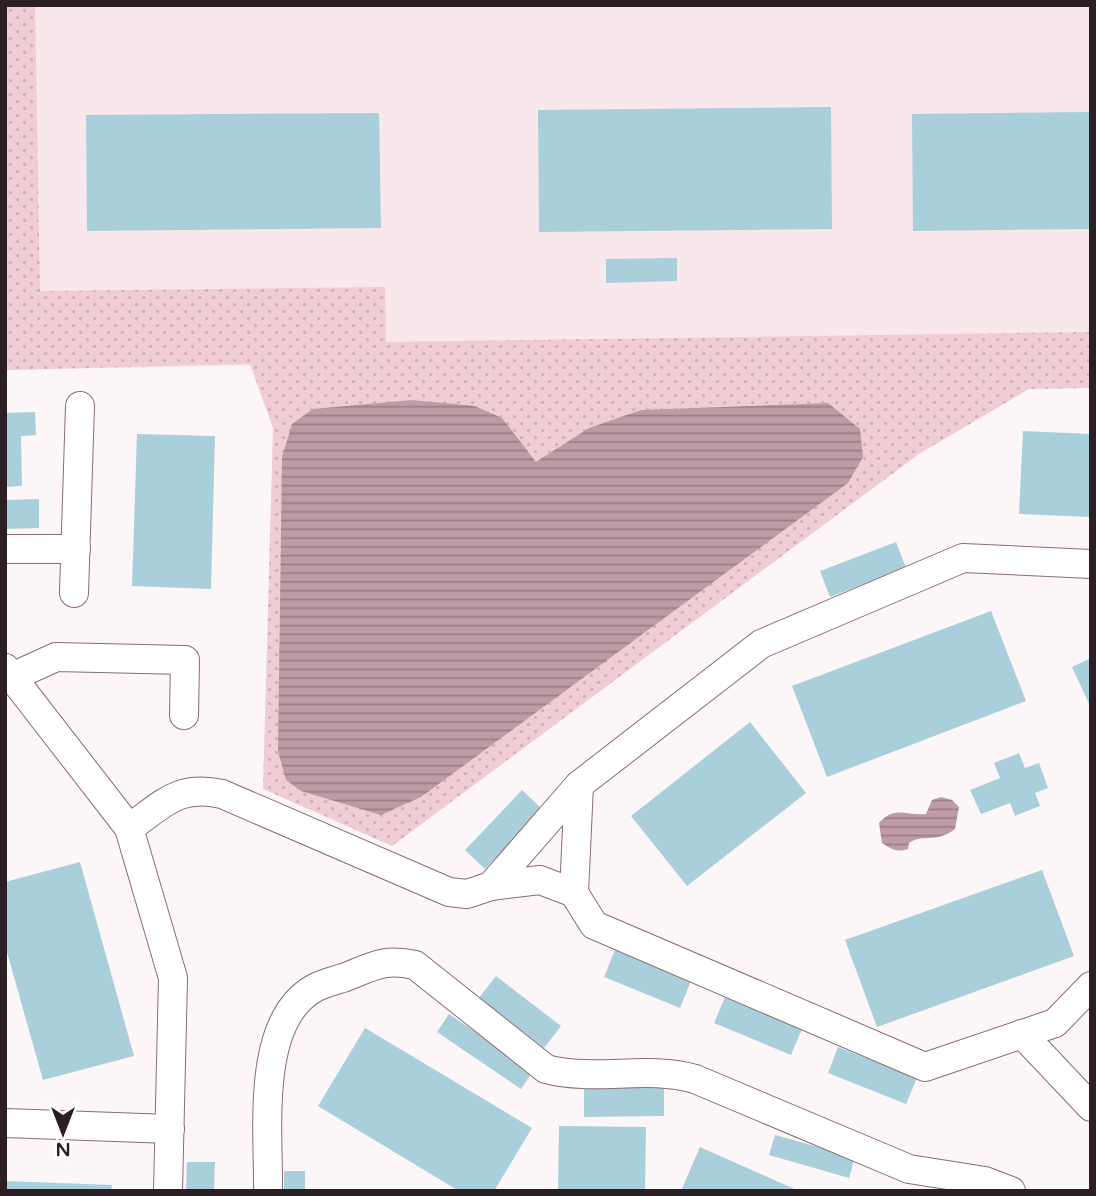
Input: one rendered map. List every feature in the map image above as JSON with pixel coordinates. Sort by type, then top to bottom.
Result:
[{"type":"lane","points":[[74,593],[80,405]]},
{"type":"lane","points":[[5,549],[76,548]]},
{"type":"lane","points":[[491,886],[579,785],[761,644],[963,558],[1091,564]]},
{"type":"lane","points":[[168,1191],[173,978],[129,828],[8,673],[56,657],[184,660],[184,715]]},
{"type":"lane","points":[[579,785],[574,893],[594,925],[925,1067],[1055,1023],[1091,986]]},
{"type":"lane","points":[[129,828],[180,793],[200,789],[222,794],[449,892],[467,894],[491,886],[540,880],[574,893]]},
{"type":"lane","points":[[268,1191],[271,1058],[277,1033],[297,1003],[313,989],[391,960],[415,965],[546,1069],[569,1075],[673,1072],[946,1184],[985,1181],[1011,1191]]},
{"type":"lane","points":[[1022,1034],[1091,1107]]},
{"type":"lane","points":[[5,1123],[170,1129]]},
{"type":"shaded area","points":[[5,5],[1091,5],[1091,351],[5,370]]},
{"type":"shaded area","points":[[5,5],[35,5],[40,291],[385,287],[386,342],[1091,332],[1091,388],[1029,389],[919,454],[392,846],[263,789],[273,428],[250,364],[5,370]]},
{"type":"shaded area","points":[[412,400],[475,406],[502,418],[536,462],[589,428],[641,410],[828,403],[860,429],[863,457],[848,483],[421,797],[381,815],[301,791],[286,780],[278,751],[282,457],[292,424],[313,409]]},
{"type":"shaded area","points":[[941,797],[952,800],[959,807],[955,829],[942,836],[914,840],[909,843],[908,849],[901,851],[882,843],[879,823],[890,814],[926,814],[932,800]]},
{"type":"building","points":[[831,107],[832,229],[539,232],[538,110]]},
{"type":"building","points":[[1091,112],[1091,229],[913,231],[912,114]]},
{"type":"building","points":[[379,113],[381,228],[87,231],[86,115]]},
{"type":"building","points":[[677,258],[677,281],[606,283],[606,259]]},
{"type":"building","points":[[35,412],[36,435],[21,436],[22,486],[5,487],[5,413]]},
{"type":"building","points":[[1023,431],[1091,434],[1091,517],[1019,514]]},
{"type":"building","points":[[137,434],[215,436],[211,589],[132,586]]},
{"type":"building","points":[[39,499],[39,528],[5,529],[5,500]]},
{"type":"building","points":[[896,542],[906,568],[830,597],[820,571]]},
{"type":"building","points":[[991,611],[1026,701],[827,777],[792,686]]},
{"type":"building","points":[[1091,658],[1091,708],[1072,667]]},
{"type":"building","points":[[750,722],[806,793],[687,886],[631,816]]},
{"type":"building","points":[[1019,753],[1025,768],[1039,763],[1048,788],[1035,793],[1040,806],[1015,816],[1010,803],[981,814],[970,790],[1000,778],[994,763]]},
{"type":"building","points":[[522,790],[542,809],[485,869],[465,850]]},
{"type":"building","points":[[80,862],[134,1056],[43,1080],[5,945],[5,882]]},
{"type":"building","points":[[1042,870],[1074,956],[877,1027],[845,940]]},
{"type":"building","points":[[615,950],[691,981],[680,1008],[604,977]]},
{"type":"building","points":[[496,976],[561,1026],[544,1048],[479,998]]},
{"type":"building","points":[[725,997],[802,1029],[791,1055],[714,1023]]},
{"type":"building","points":[[449,1014],[533,1071],[521,1089],[437,1032]]},
{"type":"building","points":[[365,1028],[532,1128],[494,1191],[459,1191],[318,1106]]},
{"type":"building","points":[[838,1047],[917,1078],[906,1104],[828,1073]]},
{"type":"building","points":[[664,1087],[664,1116],[584,1117],[584,1088]]},
{"type":"building","points":[[559,1126],[646,1127],[645,1191],[558,1191]]},
{"type":"building","points":[[775,1135],[855,1157],[849,1178],[769,1155]]},
{"type":"building","points":[[700,1147],[799,1191],[681,1191]]},
{"type":"building","points":[[187,1162],[215,1162],[214,1191],[186,1191]]},
{"type":"building","points":[[284,1171],[305,1171],[305,1191],[284,1191]]},
{"type":"building","points":[[5,1181],[112,1185],[111,1191],[5,1191]]}]
